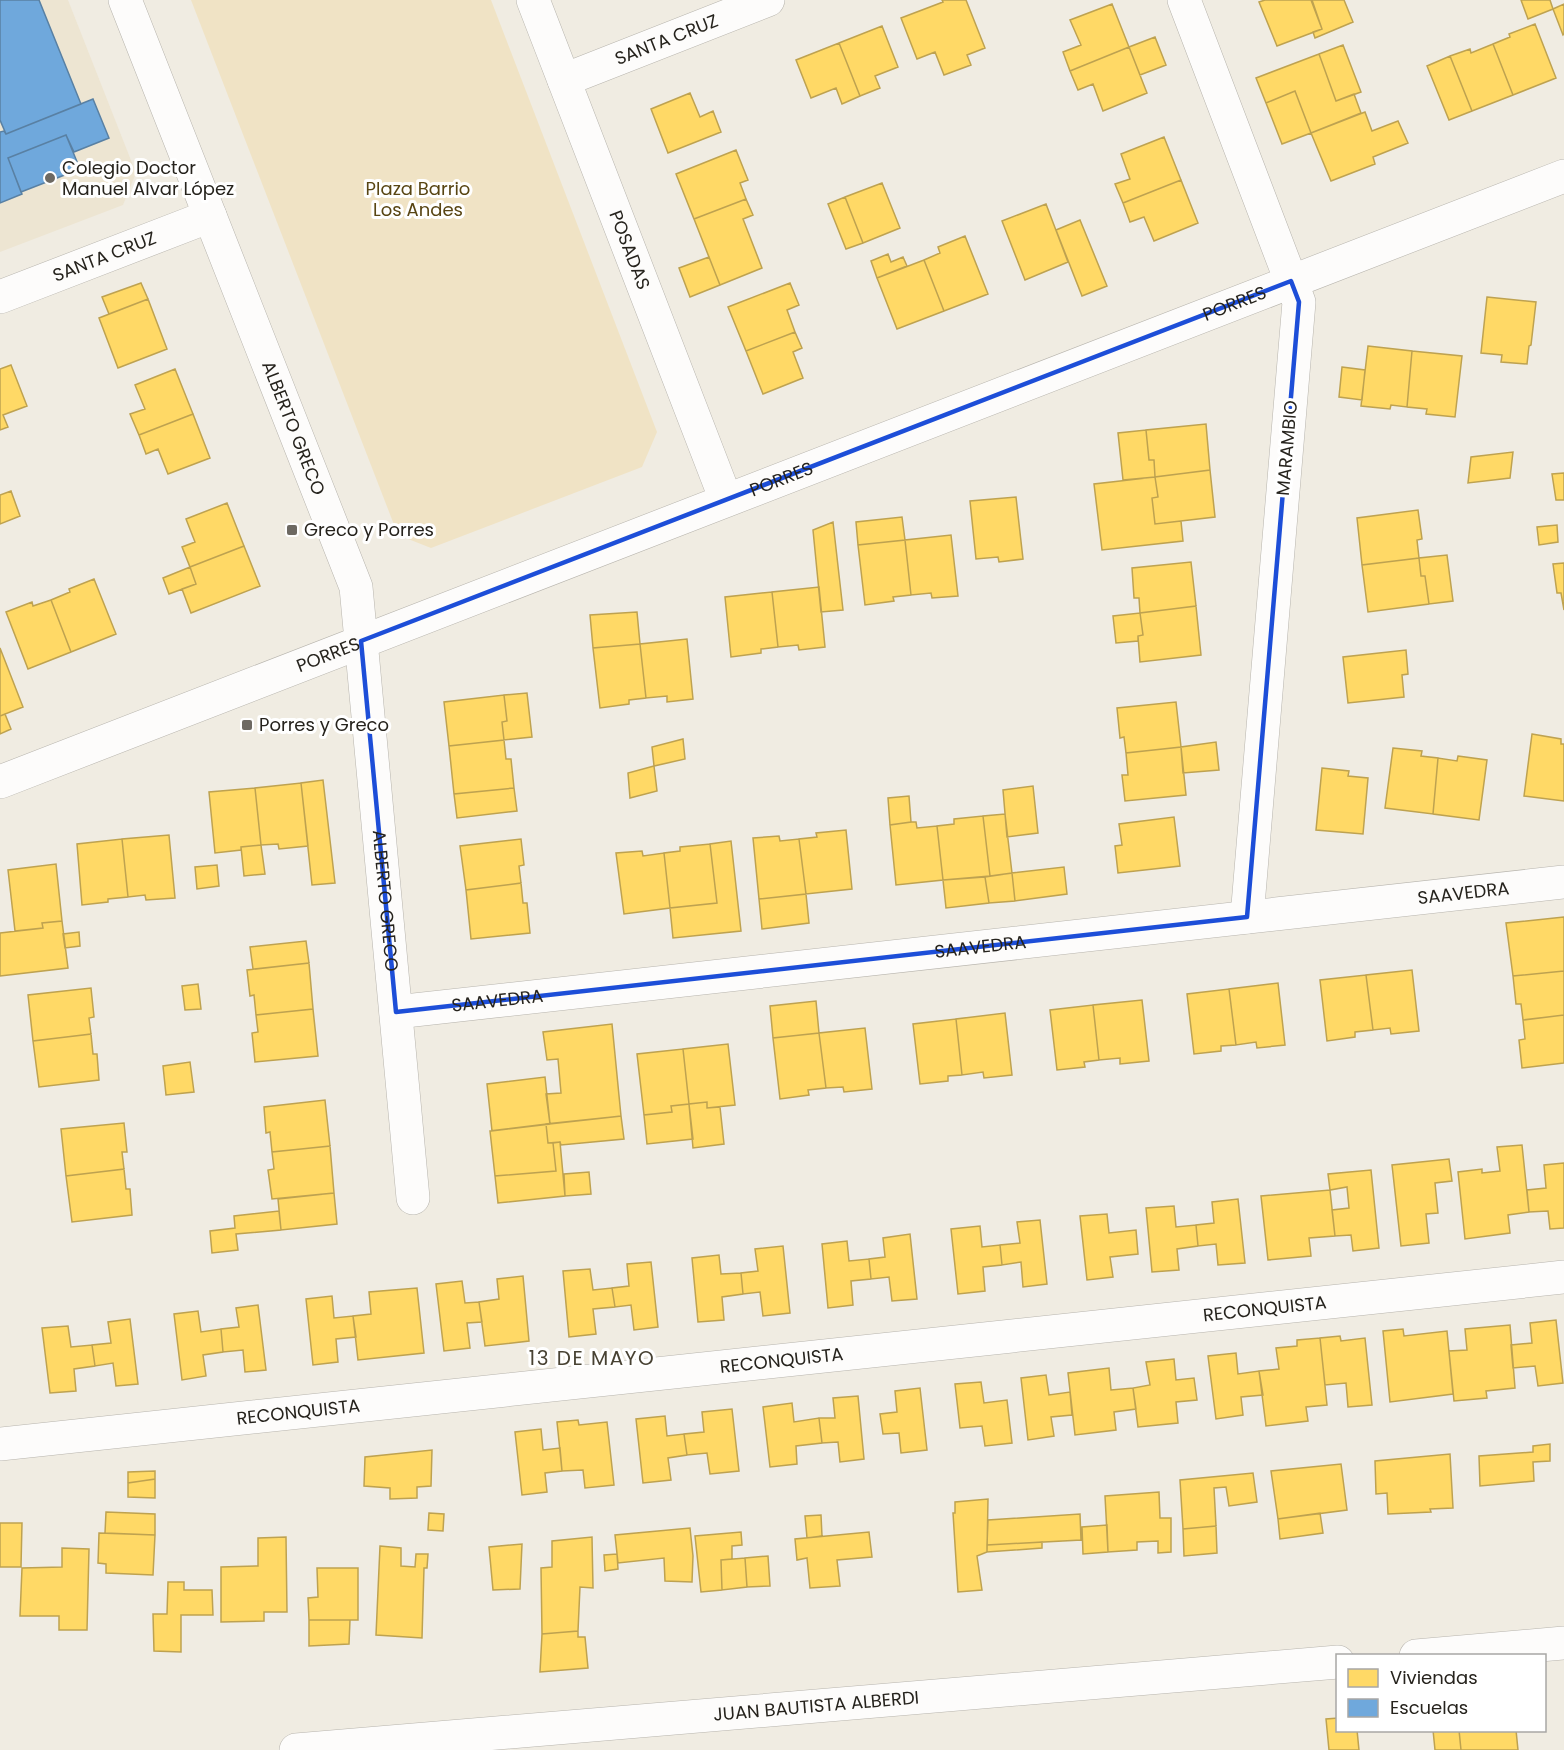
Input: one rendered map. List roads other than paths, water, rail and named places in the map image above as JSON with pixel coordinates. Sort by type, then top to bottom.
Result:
[{"type":"street","name":"ALBERTO GRECO","points":[[125,0],[356,587],[414,1198]]},
{"type":"street","name":"POSADAS","points":[[533,0],[726,500]]},
{"type":"street","name":"SANTA CRUZ","points":[[564,80],[768,0]]},
{"type":"street","name":"MARAMBIO","points":[[1184,0],[1299,302],[1247,917]]},
{"type":"street","name":"PORRES","points":[[0,782],[1564,176]]},
{"type":"street","name":"SANTA CRUZ","points":[[0,297],[210,216]]},
{"type":"street","name":"SAAVEDRA","points":[[396,1012],[1564,882]]},
{"type":"street","name":"RECONQUISTA","points":[[0,1444],[1564,1277]]},
{"type":"street","points":[[1439,1654],[1564,1643]]},
{"type":"street","name":"JUAN BAUTISTA ALBERDI","points":[[303,1750],[1336,1662]]},
{"type":"place","name":"Colegio Doctor Manuel Alvar López","points":[[50,178]]},
{"type":"place","name":"Greco y Porres","points":[[292,530]]},
{"type":"place","name":"Porres y Greco","points":[[247,725]]},
{"type":"district","name":"13 DE MAYO","points":[[592,1358]]},
{"type":"park label","name":"Plaza Barrio Los Andes","points":[[418,199]]}]
